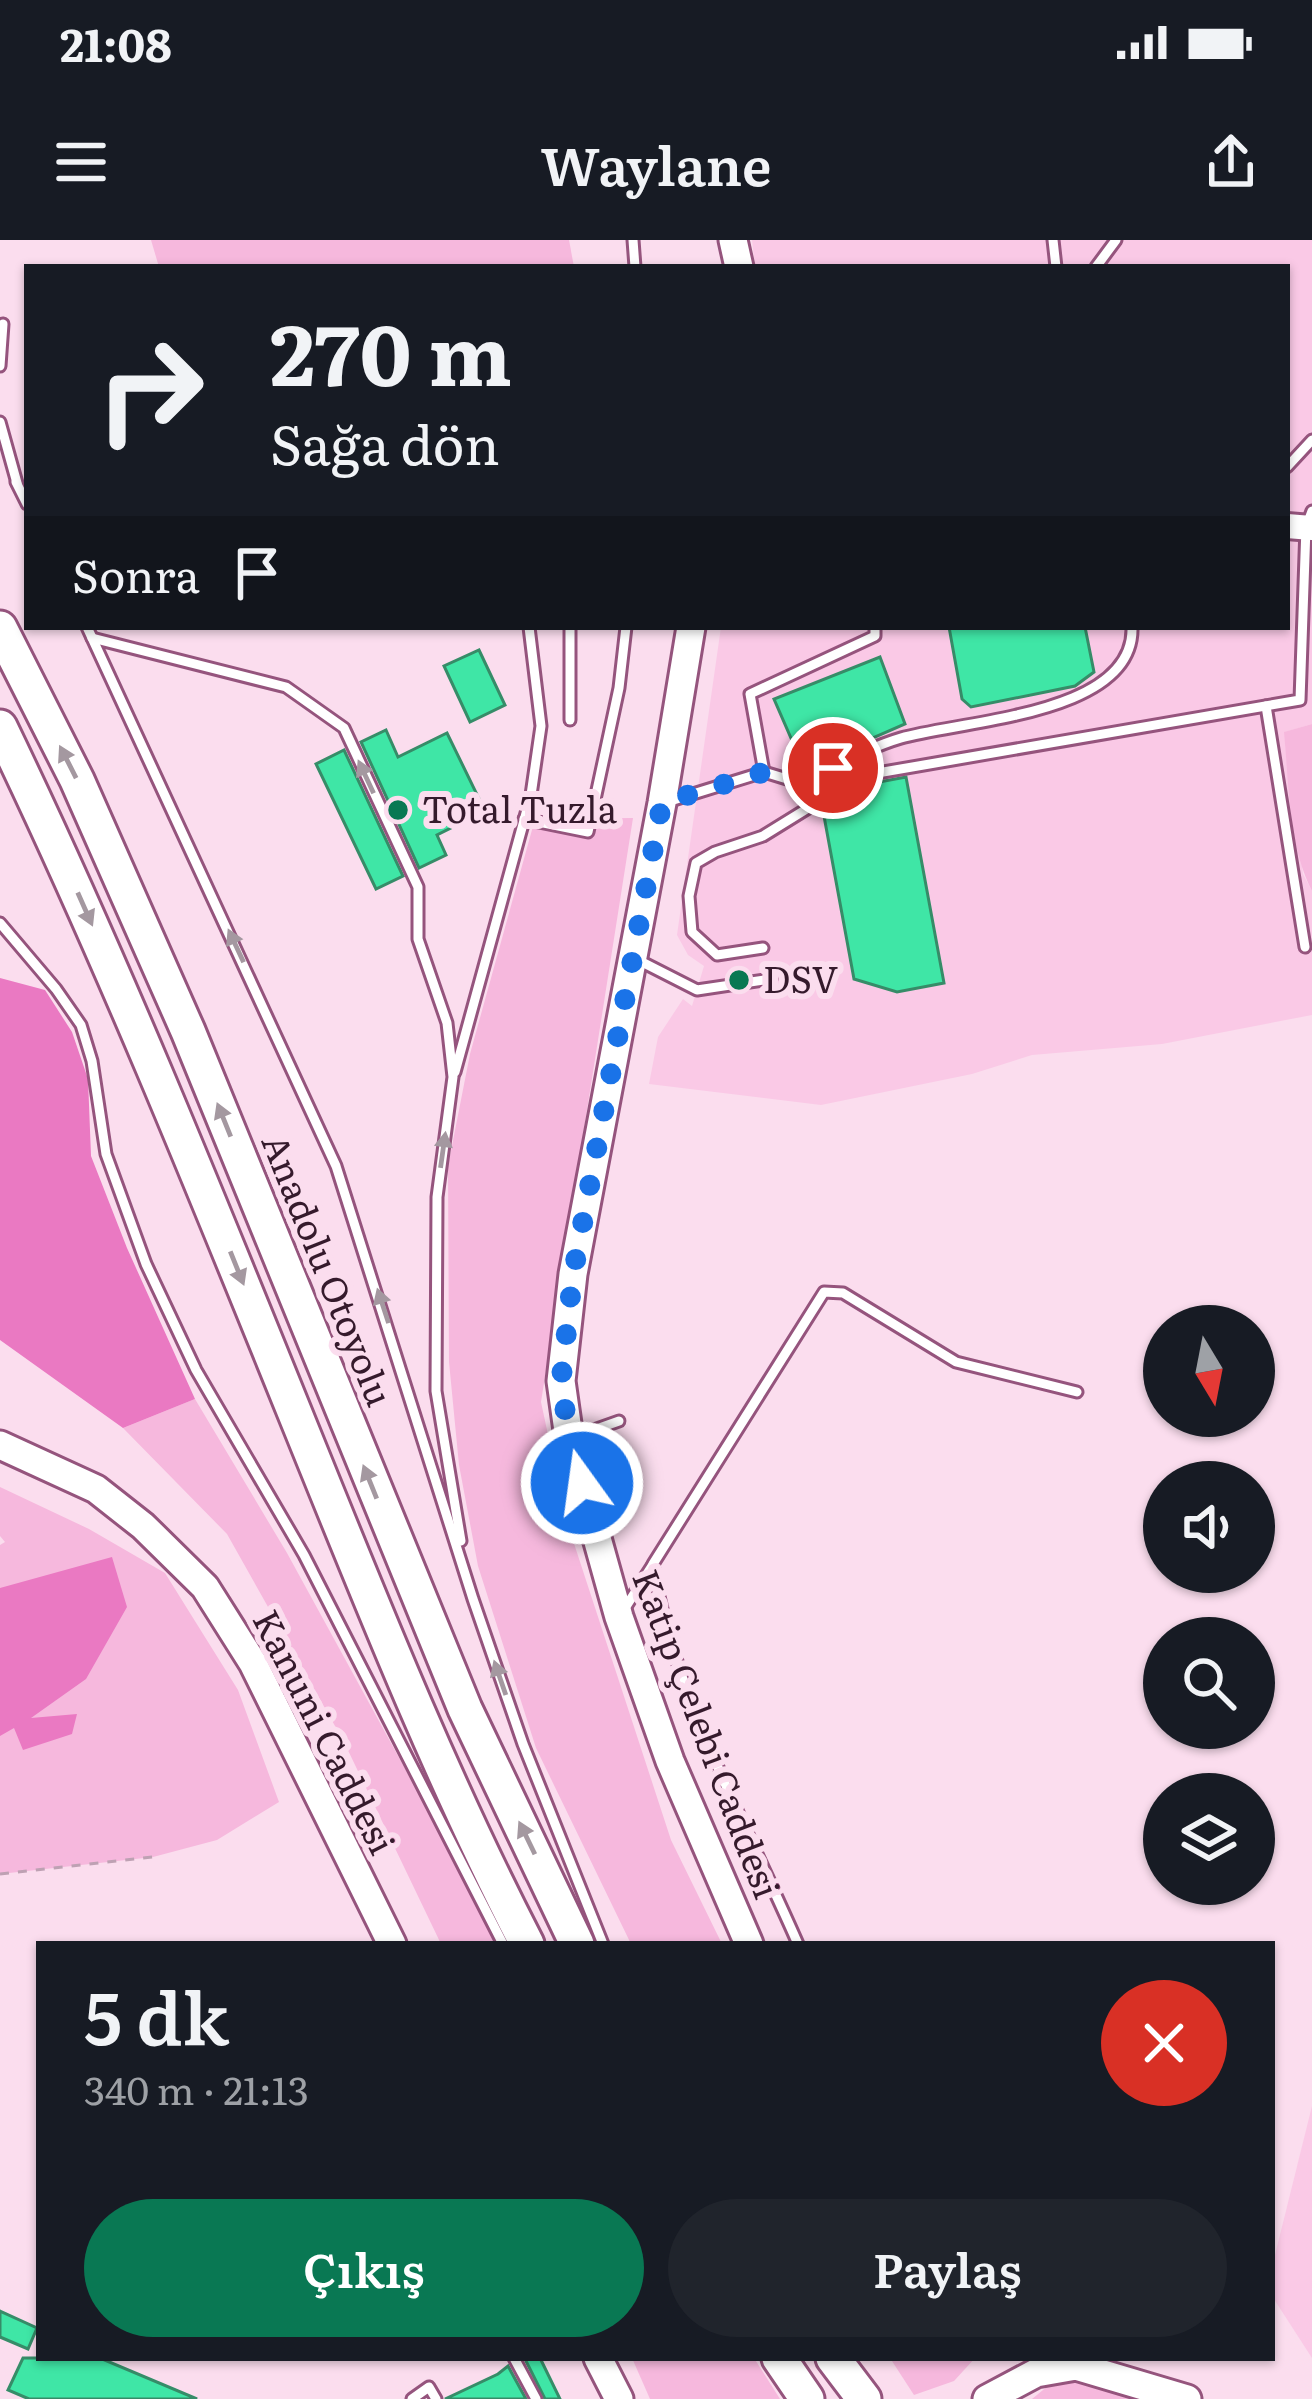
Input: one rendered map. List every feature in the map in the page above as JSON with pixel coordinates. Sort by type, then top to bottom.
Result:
[{"type":"highway","name":"Anadolu Otoyolu","points":[[0,628],[77,780],[188,1031],[438,1646],[577,1941]]},
{"type":"highway","points":[[0,727],[153,1062],[374,1606],[487,1868],[524,1941]]},
{"type":"highway","points":[[781,2361],[807,2399]]},
{"type":"highway","points":[[835,2361],[864,2399]]},
{"type":"main road","name":"Katip Çelebi Caddesi","points":[[691,630],[573,1274],[561,1381],[569,1438],[619,1618],[670,1761],[748,1941]]},
{"type":"main road","name":"Kanuni Caddesi","points":[[0,1445],[95,1490],[143,1526],[205,1587],[254,1663],[391,1941]]},
{"type":"main road","points":[[600,2361],[619,2399]]},
{"type":"main road","points":[[1105,2361],[1141,2384]]},
{"type":"main road","points":[[987,2399],[1036,2373],[1076,2366],[1186,2399]]},
{"type":"main road","points":[[1015,2399],[1036,2373]]},
{"type":"lane","points":[[0,366],[3,324]]},
{"type":"lane","points":[[0,422],[17,483]]},
{"type":"lane","points":[[1290,464],[1312,440]]},
{"type":"lane","points":[[0,449],[24,498]]},
{"type":"lane","points":[[763,948],[717,955],[692,932],[689,896],[696,863],[763,836],[860,776],[1300,700],[1304,523]]},
{"type":"lane","points":[[473,1599],[436,1391],[437,1197],[453,1077],[531,795],[542,726],[529,630]]},
{"type":"lane","points":[[570,630],[570,720]]},
{"type":"lane","points":[[524,819],[588,832],[619,688],[626,630]]},
{"type":"lane","points":[[764,772],[750,694],[875,636],[875,630]]},
{"type":"lane","points":[[662,803],[764,772],[800,783],[898,739],[1072,701],[1106,681],[1129,655],[1132,630]]},
{"type":"lane","points":[[90,632],[286,687],[344,728],[418,887],[418,939],[447,1023],[453,1077]]},
{"type":"lane","points":[[90,632],[336,1166],[473,1599],[523,1744],[601,1941]]},
{"type":"lane","points":[[1266,706],[1305,947]]},
{"type":"lane","points":[[0,921],[81,1025],[92,1060],[106,1154],[146,1264],[196,1370],[304,1555],[501,1941]]},
{"type":"lane","points":[[633,958],[697,990],[771,979]]},
{"type":"lane","points":[[619,1618],[824,1292],[843,1293],[956,1362],[1077,1392]]},
{"type":"lane","points":[[569,1438],[620,1421]]},
{"type":"lane","points":[[653,1564],[662,1617],[685,1685],[797,1941]]},
{"type":"lane","points":[[516,2361],[536,2399]]},
{"type":"lane","points":[[412,2399],[429,2387],[436,2399]]},
{"type":"path","points":[[0,1874],[153,1857]]},
{"type":"shaded area","points":[[151,240],[569,240],[573,264],[158,264]]},
{"type":"shaded area","points":[[752,240],[1312,240],[1312,724],[1285,732],[1303,874],[1312,891],[1312,1015],[1162,1044],[1032,1055],[972,1074],[821,1105],[649,1084],[658,1037],[683,999],[692,1006],[704,966],[688,955],[677,935],[721,630],[1290,630],[1290,264],[755,264]]},
{"type":"shaded area","points":[[1312,724],[1312,891],[1294,833],[1284,732]]},
{"type":"shaded area","points":[[633,818],[541,1402],[566,1519],[671,1840],[721,1941],[630,1941],[536,1748],[478,1566],[459,1465],[449,1362],[448,1166],[470,1054],[535,819]]},
{"type":"shaded area","points":[[0,978],[45,990],[72,1032],[88,1079],[91,1156],[195,1399],[123,1428],[0,1340]]},
{"type":"shaded area","points":[[195,1399],[287,1553],[499,1941],[440,1941],[344,1742],[227,1534],[123,1428]]},
{"type":"shaded area","points":[[0,1487],[89,1529],[165,1573],[238,1690],[279,1802],[217,1840],[153,1857],[0,1874],[0,1545],[5,1542],[0,1536]]},
{"type":"shaded area","points":[[112,1557],[127,1607],[86,1679],[31,1718],[77,1714],[72,1734],[23,1750],[14,1728],[0,1736],[0,1588]]},
{"type":"shaded area","points":[[1312,2106],[1312,2358],[1275,2301],[1275,2255]]},
{"type":"shaded area","points":[[633,2361],[756,2361],[780,2399],[650,2399]]},
{"type":"shaded area","points":[[892,2361],[972,2361],[954,2381],[914,2395]]},
{"type":"shaded area","points":[[1074,2379],[1142,2399],[1032,2399],[1054,2381]]},
{"type":"building","points":[[950,630],[1086,630],[1094,672],[1075,686],[971,707],[962,699]]},
{"type":"building","points":[[479,650],[505,705],[470,722],[444,666]]},
{"type":"building","points":[[880,657],[905,724],[804,768],[774,699]]},
{"type":"building","points":[[386,730],[398,757],[447,733],[485,811],[437,835],[446,855],[419,868],[361,742]]},
{"type":"building","points":[[344,750],[403,876],[376,889],[316,764]]},
{"type":"building","points":[[906,777],[944,983],[897,992],[854,979],[824,816],[863,785]]},
{"type":"building","points":[[0,2311],[36,2328],[28,2349],[0,2337]]},
{"type":"building","points":[[23,2358],[107,2361],[197,2399],[29,2399],[8,2390]]},
{"type":"building","points":[[526,2361],[541,2361],[560,2399],[545,2399]]},
{"type":"building","points":[[508,2366],[526,2399],[445,2399],[498,2374]]},
{"type":"place","name":"Total Tuzla","points":[[398,810]]},
{"type":"place","name":"DSV","points":[[739,980]]},
{"type":"route","points":[[582,1483],[569,1438],[561,1381],[573,1274],[662,803],[764,772],[800,783],[833,768]]}]
